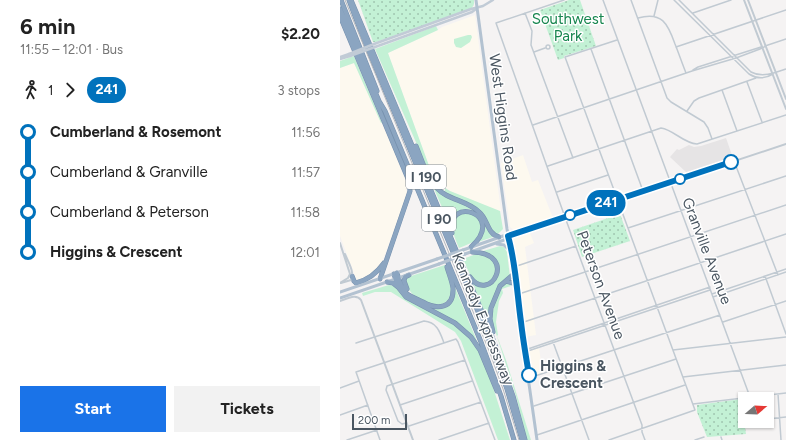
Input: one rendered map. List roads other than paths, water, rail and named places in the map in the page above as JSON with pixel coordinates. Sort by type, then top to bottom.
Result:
[{"type":"highway","name":"I 90","points":[[341,0],[385,111]]},
{"type":"highway","name":"I 90","points":[[351,0],[364,40],[482,321],[508,394],[522,440]]},
{"type":"highway","name":"I 190","points":[[351,0],[456,247],[499,354],[513,396],[525,440]]},
{"type":"highway","name":"Kennedy Expressway","points":[[340,9],[376,94],[385,111],[481,342],[501,396],[514,440]]},
{"type":"highway","points":[[340,16],[346,33]]},
{"type":"highway","points":[[340,20],[409,181],[410,191],[380,279]]},
{"type":"highway","points":[[397,107],[434,185],[447,195],[476,209],[485,218],[492,233],[499,237]]},
{"type":"highway","points":[[456,247],[451,229],[452,222],[457,214],[467,211],[477,214],[483,224],[483,230],[480,238],[472,249],[491,256],[495,260],[498,268],[496,276],[491,283],[481,286],[473,282],[465,269]]},
{"type":"highway","points":[[396,276],[404,290],[412,296],[434,307],[443,306],[448,302],[453,293],[445,255]]},
{"type":"highway","points":[[352,276],[356,283],[366,279],[376,273],[388,259]]},
{"type":"highway","points":[[409,275],[405,277],[404,282],[412,296]]},
{"type":"highway","points":[[499,354],[490,324],[490,314],[499,288],[514,275]]},
{"type":"highway","points":[[396,276],[398,287]]},
{"type":"highway","points":[[506,281],[513,283]]},
{"type":"highway","points":[[387,282],[393,283],[409,299],[455,323],[471,337],[480,350],[496,389],[501,396]]},
{"type":"main road","name":"West Higgins Road","points":[[476,0],[508,236],[514,267],[513,283],[517,295]]},
{"type":"main road","points":[[340,58],[483,6],[493,0]]},
{"type":"main road","name":"West Higgins Road","points":[[508,236],[537,440]]},
{"type":"main road","points":[[340,292],[380,279],[409,275],[465,254],[472,249],[499,237],[508,236]]},
{"type":"main road","points":[[491,245],[504,240],[508,236]]},
{"type":"main road","points":[[340,298],[387,282],[396,276],[463,250],[501,244],[509,251]]},
{"type":"street","points":[[564,0],[525,13],[532,31],[531,45],[573,158]]},
{"type":"street","name":"Granville Avenue","points":[[603,0],[748,392]]},
{"type":"street","points":[[631,0],[669,100],[706,124],[712,139]]},
{"type":"street","points":[[654,16],[658,0]]},
{"type":"street","points":[[674,0],[732,58],[749,74],[756,78]]},
{"type":"street","points":[[679,0],[749,70],[757,75],[772,74]]},
{"type":"street","points":[[689,14],[731,0]]},
{"type":"street","points":[[744,0],[786,109]]},
{"type":"street","points":[[748,0],[786,99]]},
{"type":"street","points":[[676,47],[786,10]]},
{"type":"street","name":"Peterson Avenue","points":[[525,13],[496,23],[565,217],[624,376],[645,440]]},
{"type":"street","points":[[638,18],[654,16],[662,20],[668,26],[686,73]]},
{"type":"street","points":[[533,126],[692,71],[698,67],[732,58],[786,39]]},
{"type":"street","points":[[609,440],[695,410],[565,57],[617,40]]},
{"type":"street","points":[[534,52],[546,48]]},
{"type":"street","points":[[591,49],[644,191]]},
{"type":"street","points":[[687,112],[697,99],[756,78],[767,77],[786,69]]},
{"type":"street","points":[[747,82],[762,122]]},
{"type":"street","points":[[722,90],[738,131]]},
{"type":"street","points":[[548,166],[661,128],[668,129],[695,144],[786,115]]},
{"type":"street","points":[[508,236],[786,144]]},
{"type":"street","points":[[734,161],[778,275]]},
{"type":"street","points":[[557,192],[608,175]]},
{"type":"street","points":[[628,228],[786,176]]},
{"type":"street","points":[[517,295],[786,205]]},
{"type":"street","points":[[521,322],[786,234]]},
{"type":"street","points":[[340,243],[351,269],[352,276],[351,280],[340,283]]},
{"type":"street","points":[[514,267],[576,246]]},
{"type":"street","points":[[340,283],[348,278],[350,274],[342,248]]},
{"type":"street","points":[[712,294],[786,269]]},
{"type":"street","points":[[713,297],[786,272]]},
{"type":"street","points":[[765,276],[786,334]]},
{"type":"street","points":[[525,351],[710,289]]},
{"type":"street","points":[[340,301],[355,296],[360,298],[413,440]]},
{"type":"street","points":[[722,322],[786,301]]},
{"type":"street","points":[[529,378],[720,315]]},
{"type":"street","points":[[356,343],[421,321],[430,322],[437,327],[444,343]]},
{"type":"street","points":[[673,350],[786,337]]},
{"type":"street","points":[[380,440],[356,372],[456,339],[495,440]]},
{"type":"street","points":[[552,342],[589,440]]},
{"type":"street","points":[[533,407],[676,359]]},
{"type":"street","points":[[406,423],[399,423],[386,390],[387,387],[465,360]]},
{"type":"street","points":[[682,377],[786,365]]},
{"type":"street","points":[[340,388],[359,381]]},
{"type":"street","points":[[400,405],[473,381]]},
{"type":"street","points":[[537,435],[685,385]]},
{"type":"street","points":[[774,394],[786,393]]},
{"type":"street","points":[[778,394],[781,440]]},
{"type":"street","points":[[692,404],[738,399]]},
{"type":"street","points":[[408,426],[481,402]]},
{"type":"street","points":[[340,415],[368,406]]},
{"type":"street","points":[[774,418],[786,417]]},
{"type":"street","points":[[439,440],[489,424]]},
{"type":"street","points":[[347,440],[376,430]]},
{"type":"street","points":[[695,440],[704,437]]},
{"type":"railway","points":[[345,0],[490,353],[519,440]]},
{"type":"place","name":"Higgins & Crescent","points":[[529,375]]},
{"type":"park label","name":"Southwest Park","points":[[568,28]]}]
